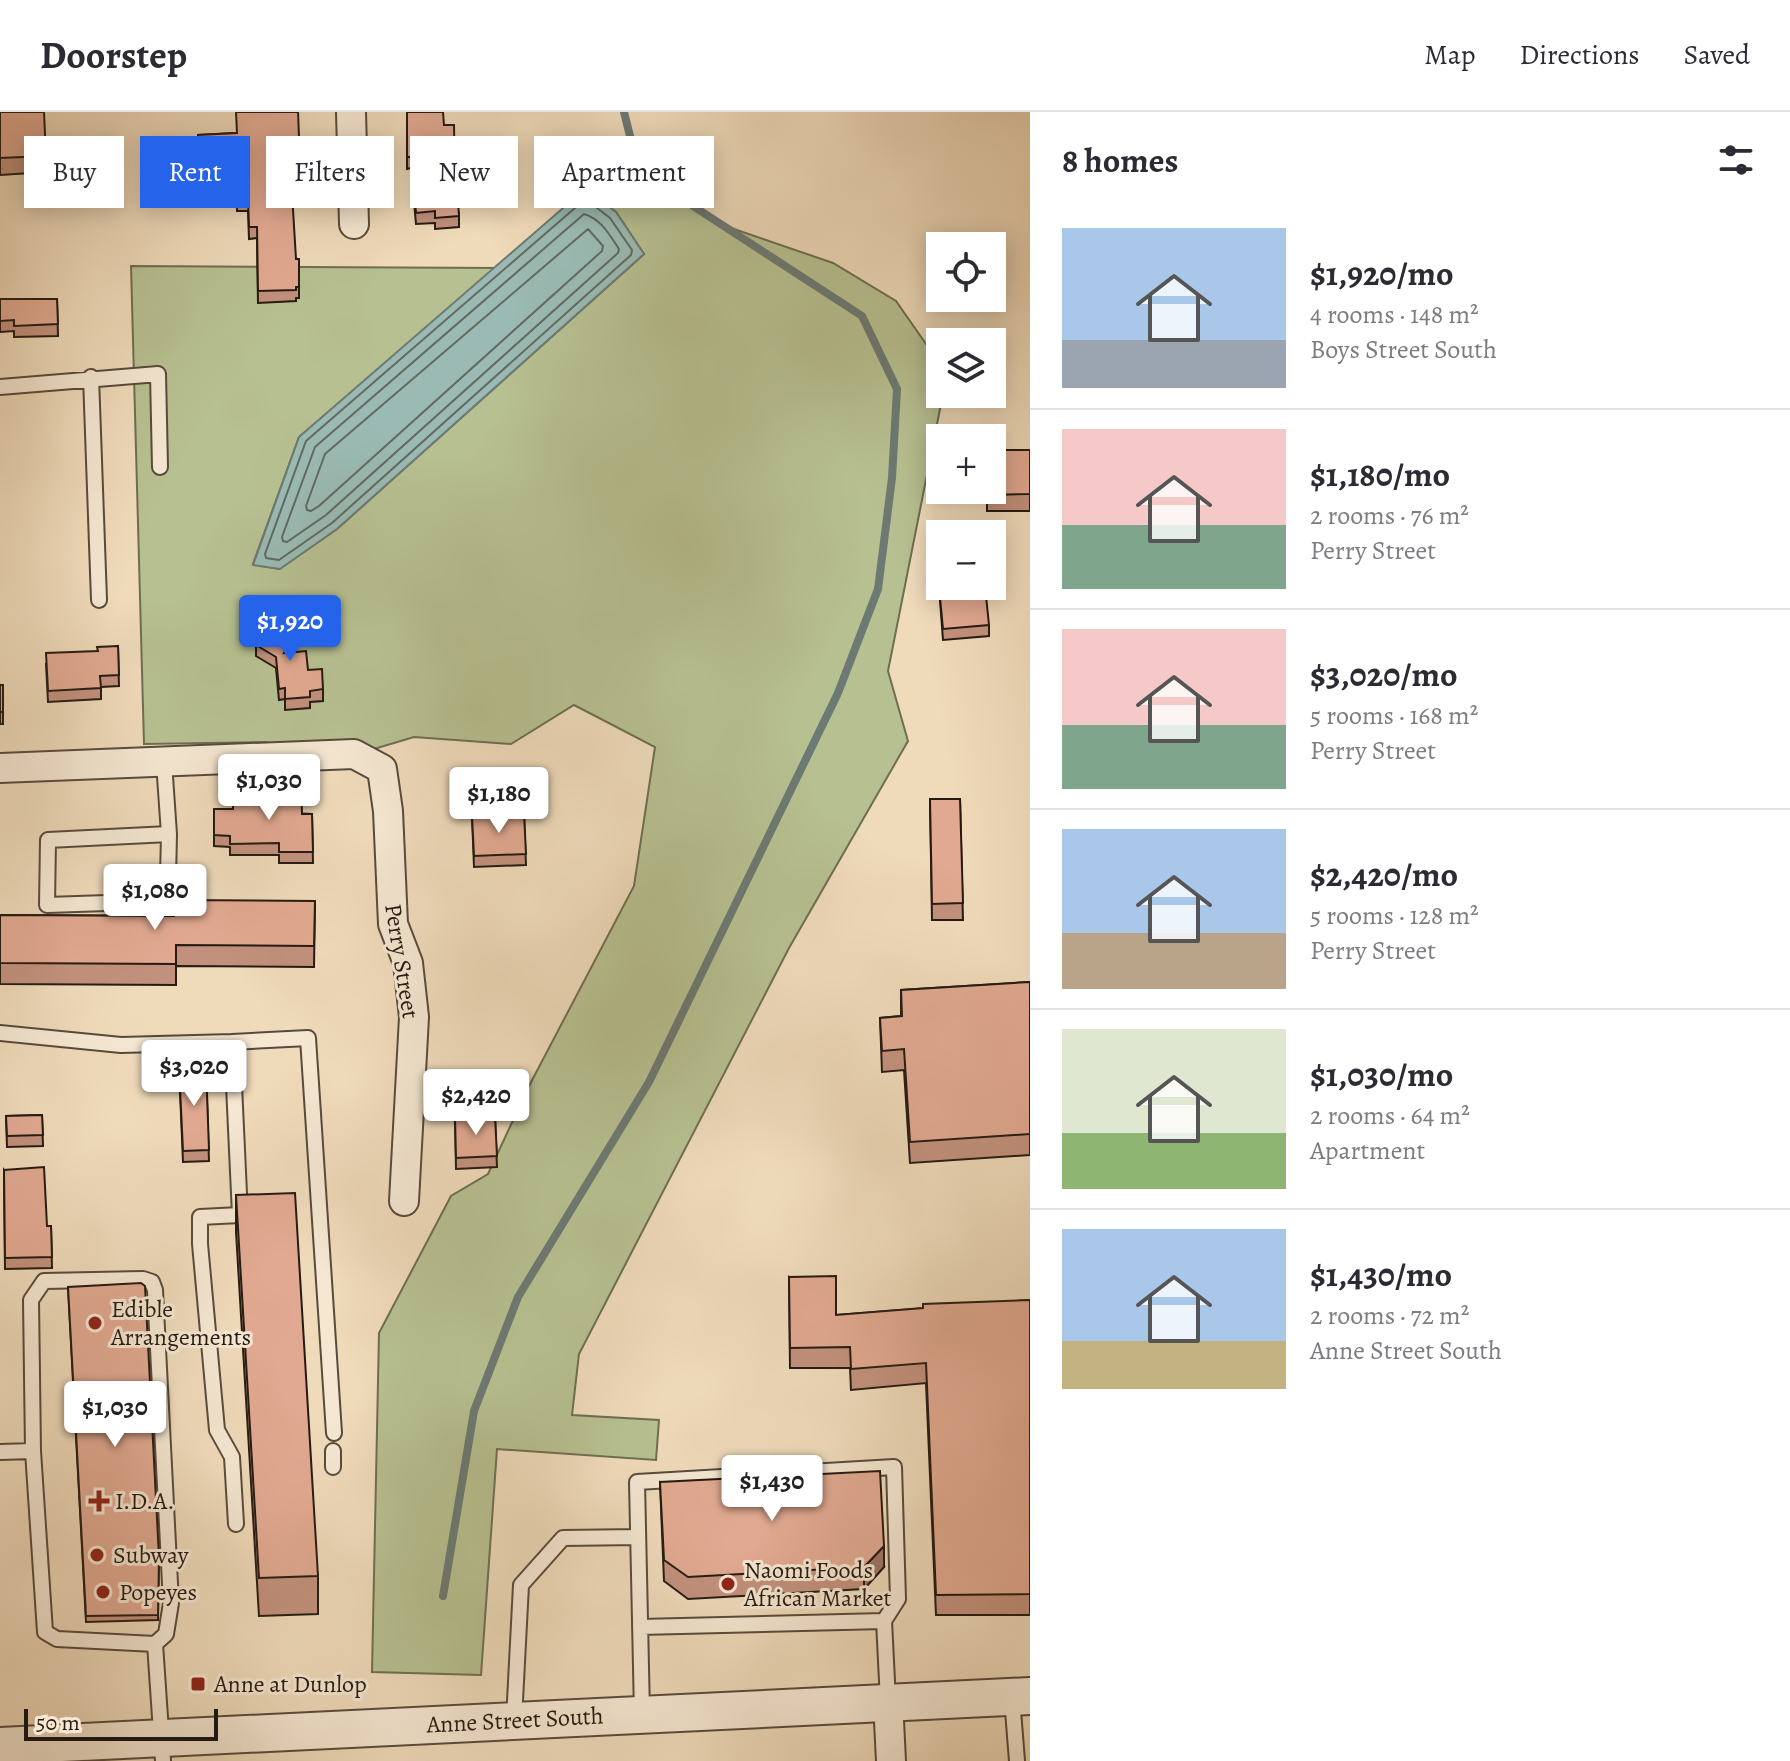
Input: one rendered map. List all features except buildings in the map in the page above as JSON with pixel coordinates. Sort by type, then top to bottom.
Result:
[{"type":"street","points":[[351,112],[354,224]]},
{"type":"street","name":"Perry Street","points":[[164,762],[354,754],[382,769],[388,811],[393,924],[408,963],[414,1017],[404,1201]]},
{"type":"street","points":[[0,768],[164,762]]},
{"type":"street","name":"Anne Street South","points":[[0,1746],[163,1750],[514,1720],[1021,1696]]},
{"type":"street","points":[[888,1701],[891,1761]]},
{"type":"lane","points":[[0,387],[91,377],[158,374],[160,467]]},
{"type":"lane","points":[[91,377],[99,600]]},
{"type":"lane","points":[[164,762],[169,834],[168,878],[137,902],[47,905],[48,840],[169,834]]},
{"type":"lane","points":[[0,1033],[121,1045],[308,1038],[334,1433]]},
{"type":"lane","points":[[232,1042],[240,1215],[200,1217],[200,1244],[217,1430],[232,1457],[236,1524]]},
{"type":"lane","points":[[143,1279],[152,1282],[157,1320],[171,1603],[166,1634],[155,1644],[57,1639],[45,1632],[33,1451],[31,1300],[37,1288],[44,1281],[143,1279]]},
{"type":"lane","points":[[0,1452],[33,1451]]},
{"type":"lane","points":[[333,1451],[333,1467]]},
{"type":"lane","points":[[642,1714],[637,1482],[894,1467],[898,1599],[884,1621],[888,1701]]},
{"type":"lane","points":[[514,1720],[521,1585],[563,1538],[638,1537]]},
{"type":"lane","points":[[640,1627],[884,1621]]},
{"type":"lane","points":[[155,1644],[163,1750]]},
{"type":"lane","points":[[1017,1761],[1021,1696]]},
{"type":"green space","points":[[611,208],[694,208],[734,229],[833,263],[896,301],[926,344],[926,408],[940,408],[937,424],[926,424],[926,480],[888,671],[908,741],[789,948],[579,1354],[572,1415],[659,1420],[656,1460],[497,1449],[481,1675],[372,1672],[379,1333],[451,1196],[488,1174],[529,1086],[634,886],[655,747],[574,705],[511,744],[414,737],[344,758],[265,742],[144,744],[131,266],[497,268],[299,437],[253,564],[279,569],[337,529],[644,254]]},
{"type":"water","points":[[563,208],[611,208],[644,254],[337,529],[280,569],[253,565],[299,437]]},
{"type":"waterway","points":[[443,1596],[474,1411],[518,1297],[649,1082],[838,693],[878,589],[892,478],[897,389],[862,316],[693,206],[632,144],[624,112]]},
{"type":"place","name":"Edible Arrangements","points":[[95,1323]]},
{"type":"place","name":"I.D.A.","points":[[99,1501]]},
{"type":"place","name":"Subway","points":[[97,1555]]},
{"type":"place","name":"Naomi Foods African Market","points":[[728,1584]]},
{"type":"place","name":"Popeyes","points":[[103,1592]]},
{"type":"place","name":"Anne at Dunlop","points":[[198,1684]]}]
